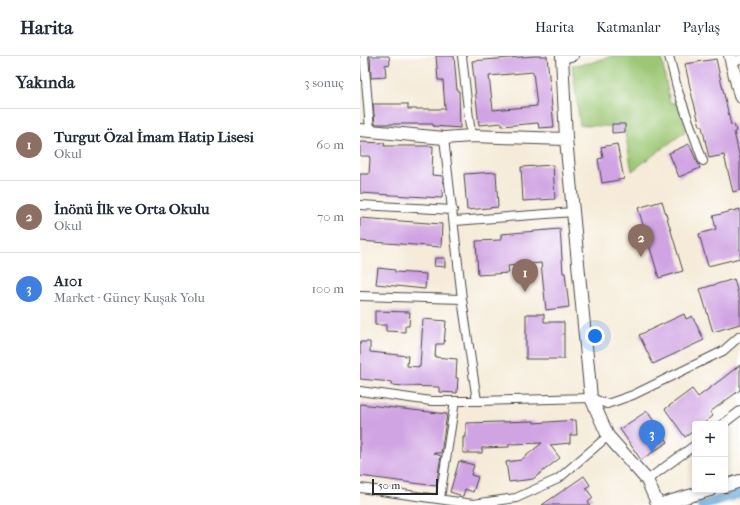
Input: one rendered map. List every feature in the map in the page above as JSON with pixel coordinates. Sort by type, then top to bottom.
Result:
[{"type":"street","points":[[364,56],[365,130],[444,138],[471,136],[566,139]]},
{"type":"street","points":[[462,56],[471,136]]},
{"type":"street","points":[[669,56],[678,91],[703,161]]},
{"type":"street","points":[[566,57],[566,139],[591,398],[608,436],[647,480],[658,505],[700,493]]},
{"type":"street","points":[[734,59],[740,96]]},
{"type":"street","points":[[444,138],[452,210],[455,221],[462,299],[477,401]]},
{"type":"street","points":[[360,205],[452,210]]},
{"type":"street","points":[[455,221],[573,212]]},
{"type":"street","points":[[360,296],[462,299]]},
{"type":"street","points":[[360,391],[431,401],[591,398],[607,404],[633,395],[723,352],[740,336]]},
{"type":"street","points":[[440,498],[455,401]]},
{"type":"street","points":[[727,421],[740,411]]},
{"type":"street","points":[[360,488],[440,498],[473,504],[516,498],[558,479],[608,436]]},
{"type":"street","points":[[647,480],[692,447]]},
{"type":"street","points":[[728,485],[740,482]]},
{"type":"green space","points":[[612,56],[661,56],[670,103],[678,102],[686,131],[632,171],[624,127],[580,125],[572,65],[590,63]]},
{"type":"building","points":[[370,56],[389,56],[390,64],[385,65],[386,77],[371,78]]},
{"type":"building","points":[[436,56],[454,56],[457,91],[459,91],[460,128],[433,126],[433,124],[375,124],[373,104],[408,104],[408,109],[445,109],[443,80],[438,80]]},
{"type":"building","points":[[547,56],[554,127],[539,128],[538,123],[502,126],[502,123],[479,125],[472,61]],"holes":[[[533,72],[537,106],[493,110],[489,76]]]},
{"type":"building","points":[[716,59],[731,125],[734,124],[736,131],[734,132],[740,159],[740,190],[733,192],[724,155],[709,158],[685,64]]},
{"type":"building","points":[[612,124],[625,124],[625,132],[612,133]]},
{"type":"building","points":[[360,142],[385,143],[384,146],[433,146],[432,175],[443,176],[442,198],[360,193],[360,174],[369,174],[370,159],[369,156],[360,156]]},
{"type":"building","points":[[617,144],[624,179],[602,183],[598,159],[603,158],[601,147]]},
{"type":"building","points":[[689,144],[700,168],[679,177],[669,153]]},
{"type":"building","points":[[553,165],[555,199],[523,201],[521,167]]},
{"type":"building","points":[[496,172],[498,207],[467,210],[464,174]]},
{"type":"building","points":[[662,201],[683,271],[659,278],[638,208]]},
{"type":"building","points":[[740,209],[740,258],[708,266],[699,234],[716,229],[713,216]]},
{"type":"building","points":[[360,218],[442,224],[441,247],[360,241]]},
{"type":"building","points":[[560,229],[563,273],[565,273],[569,307],[546,310],[541,263],[508,266],[509,273],[478,275],[476,241],[501,240],[501,234]]},
{"type":"building","points":[[435,258],[445,258],[445,267],[434,266]]},
{"type":"building","points":[[378,268],[395,270],[395,272],[426,274],[425,289],[376,284]]},
{"type":"building","points":[[734,279],[740,301],[740,324],[713,332],[700,289]]},
{"type":"building","points":[[375,311],[410,312],[409,326],[405,326],[405,332],[386,331],[386,325],[375,325]]},
{"type":"building","points":[[526,314],[544,314],[544,322],[564,322],[564,359],[526,359]]},
{"type":"building","points":[[684,314],[686,319],[692,316],[704,340],[653,364],[639,335]]},
{"type":"building","points":[[423,319],[446,321],[444,344],[436,344],[435,357],[457,359],[457,393],[439,392],[439,387],[391,385],[392,382],[360,379],[360,342],[370,342],[370,352],[408,356],[407,366],[420,367]]},
{"type":"building","points":[[740,365],[740,390],[710,412],[713,416],[707,421],[692,421],[692,432],[685,437],[665,409],[692,389],[698,397]]},
{"type":"building","points":[[360,404],[447,414],[441,453],[433,453],[441,456],[436,486],[360,476]]},
{"type":"building","points":[[647,411],[668,442],[641,460],[620,429]]},
{"type":"building","points":[[576,420],[577,435],[570,435],[570,443],[550,445],[560,458],[533,479],[509,482],[506,462],[521,460],[542,443],[509,444],[509,447],[482,448],[482,453],[463,453],[463,437],[466,437],[466,423],[534,421],[534,423]]},
{"type":"building","points":[[459,461],[474,465],[471,475],[478,477],[473,492],[465,489],[463,496],[450,492]]},
{"type":"building","points":[[584,476],[590,485],[586,488],[593,498],[588,502],[590,505],[542,505]]},
{"type":"waterway","points":[[701,505],[740,494]]},
{"type":"place","name":"İnönü İlk ve Orta Okulu","points":[[641,257]]},
{"type":"place","name":"Turgut Özal İmam Hatip Lisesi","points":[[525,292]]},
{"type":"place","name":"A101","points":[[652,453]]}]
